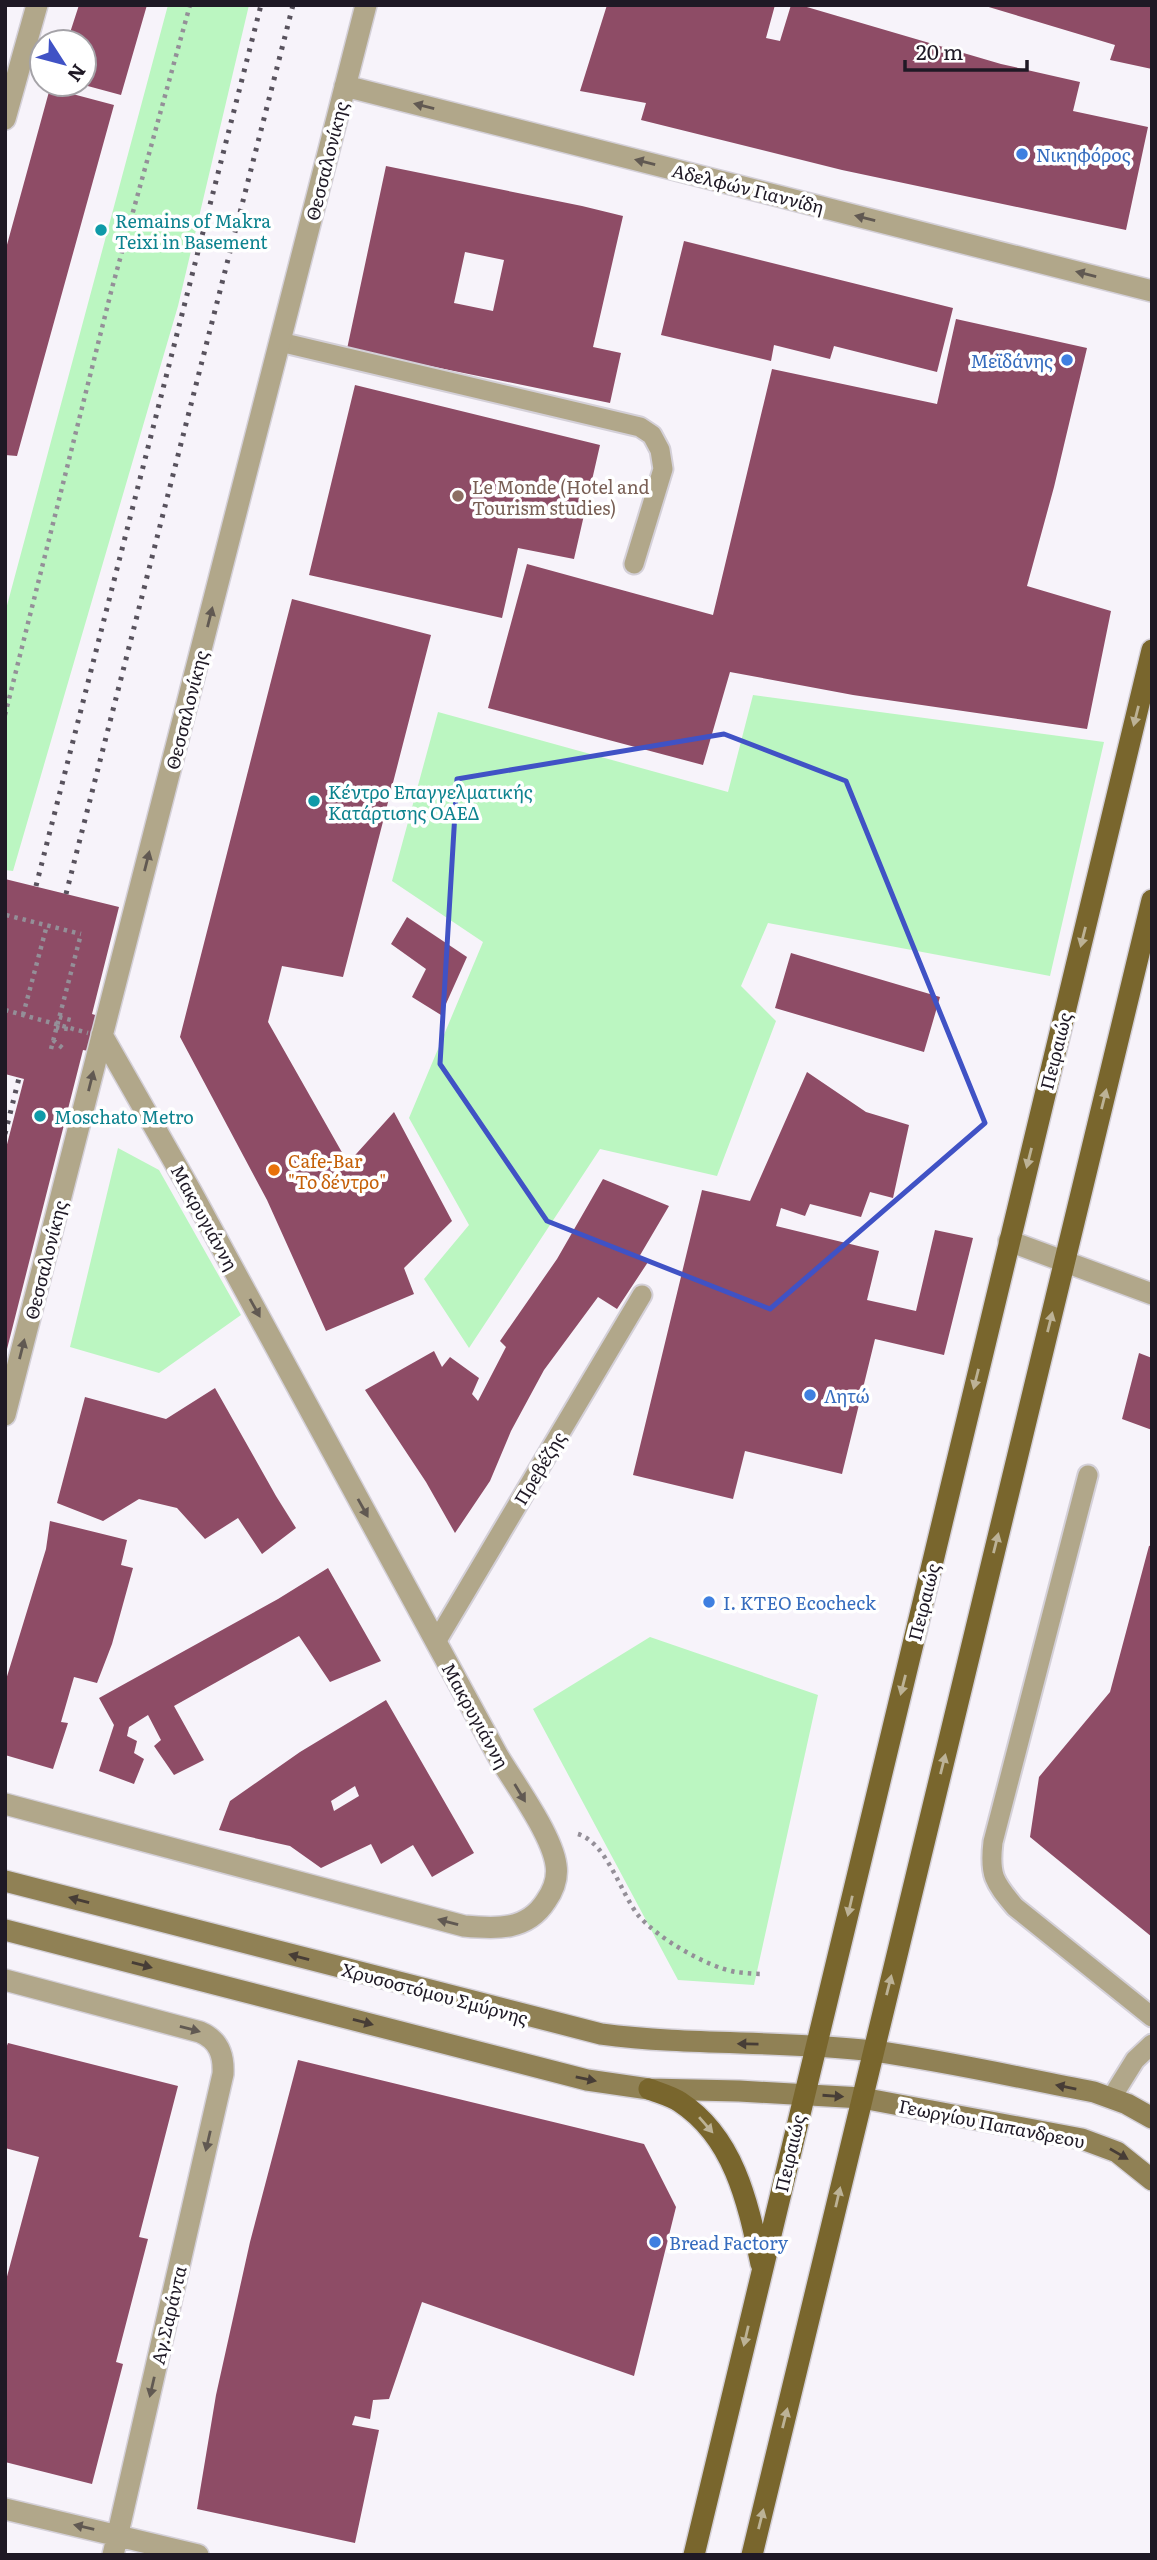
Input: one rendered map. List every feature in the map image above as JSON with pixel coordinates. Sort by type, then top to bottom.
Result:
[{"type":"main road","name":"Πειραιώς","points":[[694,2555],[1152,650]]},
{"type":"main road","points":[[752,2555],[1152,900]]},
{"type":"main road","name":"Χρυσοστόμου Σμύρνης","points":[[5,1881],[601,2034],[652,2040],[817,2046],[873,2051]]},
{"type":"main road","points":[[5,1930],[587,2080],[649,2089],[862,2098]]},
{"type":"main road","points":[[873,2051],[1112,2097],[1152,2118]]},
{"type":"main road","points":[[649,2089],[677,2100],[694,2112],[723,2145],[738,2177],[748,2208],[762,2270]]},
{"type":"main road","name":"Γεωργίου Παπανδρεου","points":[[862,2098],[1082,2139],[1117,2152],[1152,2180]]},
{"type":"street","points":[[5,119],[9,92],[37,5]]},
{"type":"street","name":"Θεσσαλονίκης","points":[[5,1415],[95,1034],[280,342],[366,5]]},
{"type":"street","name":"Αδελφών Γιαννίδη","points":[[345,86],[1152,290]]},
{"type":"street","name":"Μακρυγιάννη","points":[[5,1804],[464,1926],[506,1928],[533,1917],[550,1895],[555,1883],[556,1867],[552,1852],[537,1822],[498,1756],[192,1192],[95,1034]]},
{"type":"street","points":[[1009,1241],[1152,1294]]},
{"type":"street","name":"Αγ.Σαράντα","points":[[5,1980],[200,2032],[211,2036],[224,2058],[223,2074],[115,2545]]},
{"type":"street","points":[[5,2509],[115,2545],[198,2555]]},
{"type":"lane","points":[[280,342],[640,427],[652,435],[660,450],[663,468],[634,564]]},
{"type":"lane","name":"Πρεβέζης","points":[[436,1642],[642,1295]]},
{"type":"lane","points":[[1088,1475],[993,1842],[990,1865],[998,1886],[1015,1907],[1152,2017]]},
{"type":"lane","points":[[1112,2097],[1135,2060],[1152,2044]]},
{"type":"path","points":[[5,715],[112,288],[190,5]]},
{"type":"path","points":[[5,916],[81,934],[51,1049]]},
{"type":"path","points":[[23,1015],[47,925]]},
{"type":"path","points":[[5,1010],[95,1034]]},
{"type":"path","points":[[537,1822],[589,1837],[638,1915],[658,1934],[699,1958],[734,1972],[763,1974]]},
{"type":"highlighted area","points":[[724,734],[846,781],[985,1123],[770,1309],[547,1221],[440,1064],[457,779]]},
{"type":"green space","points":[[168,5],[249,5],[178,306],[13,871],[5,870],[5,613]]},
{"type":"green space","points":[[753,695],[1104,742],[1050,976],[768,923],[741,986],[776,1021],[717,1176],[600,1149],[469,1348],[424,1279],[469,1225],[409,1118],[483,942],[392,881],[438,712],[728,792]]},
{"type":"green space","points":[[118,1148],[159,1170],[241,1315],[159,1373],[70,1347]]},
{"type":"green space","points":[[650,1637],[818,1695],[754,1985],[678,1980],[533,1709]]},
{"type":"building","points":[[79,5],[147,5],[121,95],[98,89],[98,28],[72,28]]},
{"type":"building","points":[[607,5],[775,5],[766,38],[780,41],[791,5],[800,5],[1001,64],[1080,82],[1073,111],[1148,127],[1126,230],[842,170],[641,120],[646,103],[580,91]]},
{"type":"building","points":[[982,5],[1152,5],[1152,69],[1110,60],[1115,45]]},
{"type":"building","points":[[47,98],[88,98],[114,105],[17,456],[5,455],[5,252]]},
{"type":"building","points":[[386,166],[623,216],[593,347],[621,353],[610,403],[347,349]],"holes":[[[465,252],[504,260],[493,311],[454,303]]]},
{"type":"building","points":[[684,241],[953,308],[937,372],[834,346],[830,359],[774,345],[771,361],[661,335]]},
{"type":"building","points":[[956,319],[1087,348],[1027,586],[1111,611],[1087,729],[853,695],[730,672],[703,765],[488,708],[527,564],[713,615],[772,369],[937,404]]},
{"type":"building","name":"Le Monde (Hotel and Tourism studies)","points":[[355,385],[600,445],[574,559],[518,548],[502,618],[309,575]]},
{"type":"building","name":"Κέντρο Επαγγελματικής Κατάρτισης ΟΑΕΔ","points":[[292,599],[431,635],[343,977],[282,966],[268,1022],[348,1163],[394,1112],[452,1221],[404,1268],[414,1294],[326,1331],[267,1200],[180,1037]]},
{"type":"building","name":"Moschato Metro","points":[[5,879],[119,907],[92,1014],[105,1018],[95,1052],[83,1050],[6,1353],[5,1152],[24,1079],[5,1074]]},
{"type":"building","points":[[407,917],[467,957],[441,1015],[412,997],[426,969],[391,944]]},
{"type":"building","points":[[791,953],[940,997],[924,1052],[775,1008]]},
{"type":"building","points":[[807,1072],[866,1112],[909,1125],[893,1198],[870,1192],[861,1217],[810,1204],[805,1216],[781,1208],[776,1226],[879,1251],[867,1300],[916,1311],[935,1230],[973,1238],[944,1355],[875,1339],[842,1474],[745,1451],[733,1499],[633,1475],[702,1190],[750,1201]]},
{"type":"building","points":[[603,1179],[669,1206],[639,1257],[648,1262],[617,1309],[598,1297],[544,1370],[511,1431],[490,1481],[455,1533],[426,1482],[365,1390],[434,1351],[442,1367],[450,1357],[479,1378],[472,1394],[478,1401],[506,1347],[500,1341],[557,1259]]},
{"type":"building","points":[[1139,1353],[1152,1358],[1152,1430],[1122,1419]]},
{"type":"building","points":[[215,1388],[296,1528],[262,1554],[238,1518],[205,1539],[177,1508],[139,1499],[103,1521],[57,1503],[85,1397],[166,1419]]},
{"type":"building","points":[[50,1521],[127,1540],[121,1565],[133,1568],[112,1644],[97,1683],[74,1677],[61,1722],[68,1723],[53,1769],[5,1755],[5,1683],[46,1549]]},
{"type":"building","points":[[1152,1545],[1152,1937],[1030,1837],[1039,1777],[1110,1692],[1149,1546]]},
{"type":"building","points":[[328,1568],[381,1661],[330,1682],[299,1636],[174,1706],[204,1760],[174,1775],[154,1746],[161,1740],[148,1715],[129,1727],[127,1736],[137,1741],[134,1753],[144,1759],[134,1784],[99,1771],[114,1725],[99,1698],[278,1599]]},
{"type":"building","points":[[386,1700],[474,1853],[432,1877],[413,1845],[381,1864],[371,1844],[321,1868],[290,1846],[219,1830],[230,1801],[300,1752]],"holes":[[[355,1786],[359,1796],[334,1811],[331,1801]]]},
{"type":"building","points":[[8,2043],[178,2086],[139,2237],[148,2239],[116,2362],[123,2364],[92,2484],[5,2462],[5,2284],[39,2157],[5,2148],[5,2051]]},
{"type":"building","points":[[298,2060],[644,2144],[676,2207],[634,2376],[422,2302],[389,2399],[373,2400],[370,2419],[355,2416],[352,2425],[379,2430],[355,2543],[197,2509],[216,2395],[250,2242]]},
{"type":"railway","points":[[36,886],[261,5]]},
{"type":"railway","points":[[66,894],[293,5]]},
{"type":"railway","points":[[5,1134],[19,1078]]},
{"type":"place","name":"Νικηφόρος","points":[[1022,154]]},
{"type":"place","name":"Remains of Makra Teixi in Basement","points":[[101,230]]},
{"type":"place","name":"Μεϊδάνης","points":[[1067,360]]},
{"type":"place","name":"Le Monde (Hotel and Tourism studies)","points":[[458,496]]},
{"type":"place","name":"Κέντρο Επαγγελματικής Κατάρτισης ΟΑΕΔ","points":[[314,801]]},
{"type":"place","name":"Moschato Metro","points":[[40,1116]]},
{"type":"place","name":"Cafe-Bar \"Το δέντρο\"","points":[[274,1170]]},
{"type":"place","name":"Λητώ","points":[[810,1395]]},
{"type":"place","name":"Ι. ΚΤΕΟ Ecocheck","points":[[709,1602]]},
{"type":"place","name":"Bread Factory","points":[[655,2242]]}]
